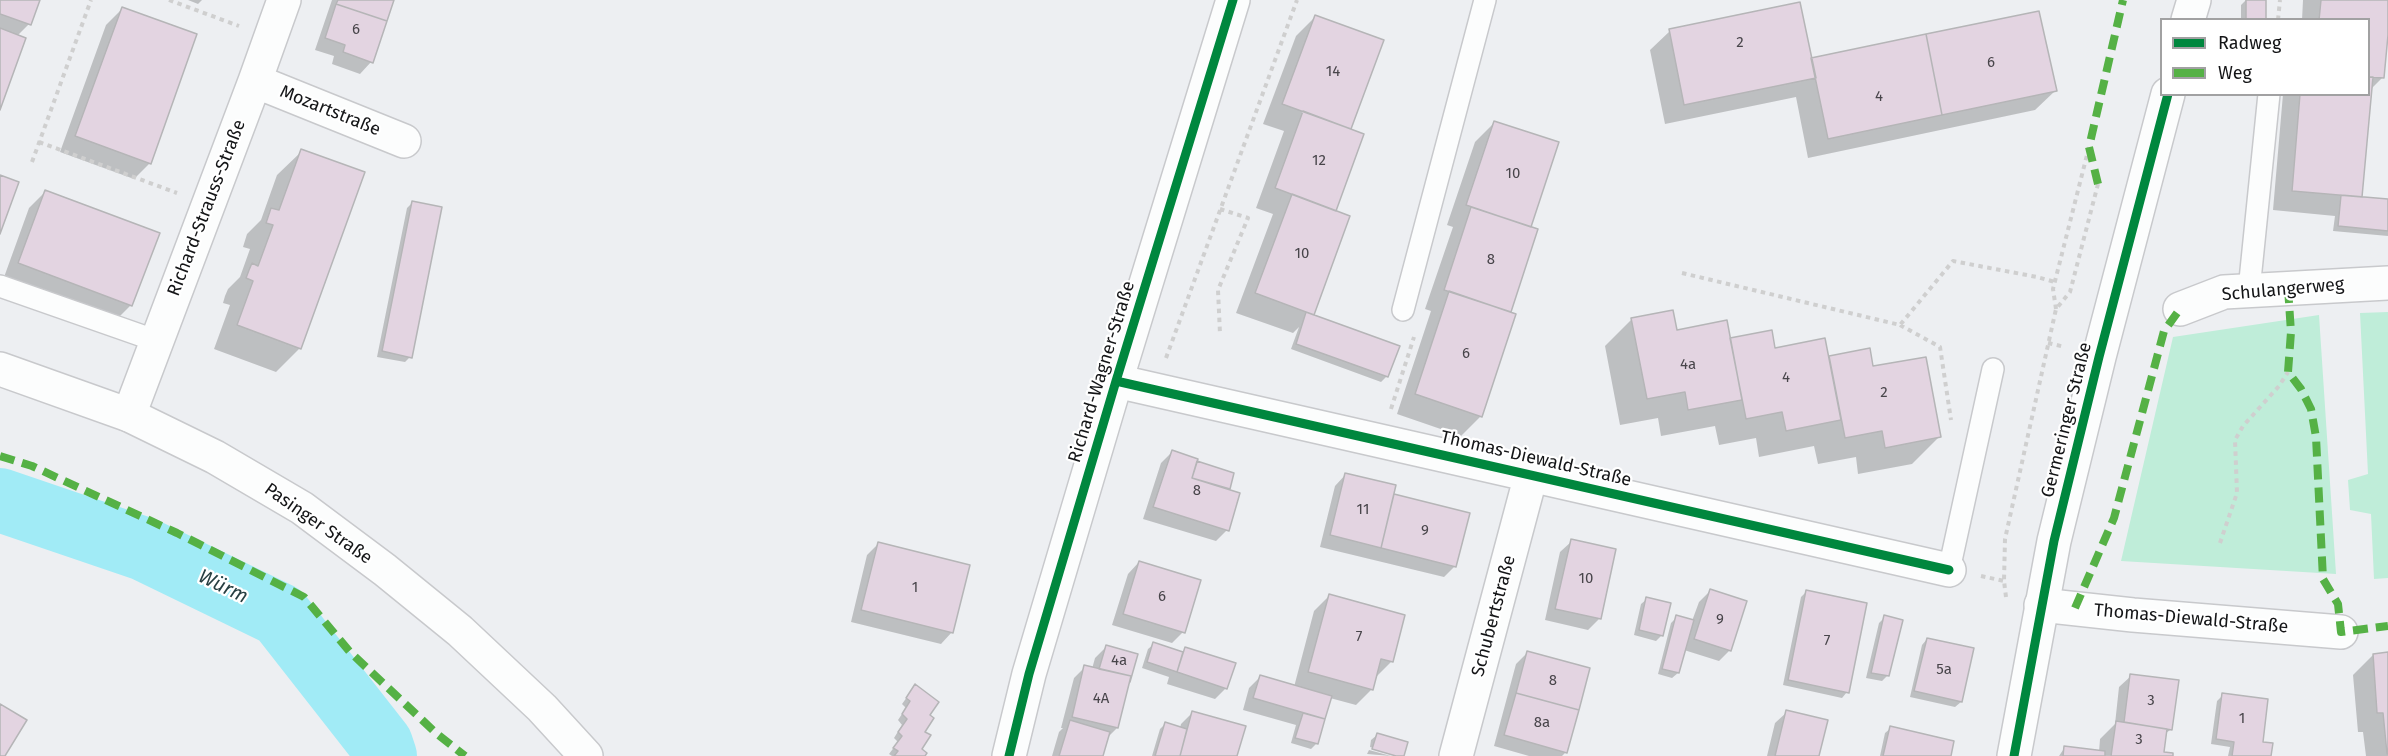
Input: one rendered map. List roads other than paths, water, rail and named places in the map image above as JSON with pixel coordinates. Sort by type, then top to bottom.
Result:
[{"type":"street","name":"Richard-Strauss-Straße","points":[[129,415],[284,0]]},
{"type":"street","name":"Richard-Wagner-Straße","points":[[1009,756],[1029,674],[1233,0]]},
{"type":"street","points":[[2189,18],[2194,0]]},
{"type":"street","name":"Mozartstraße","points":[[255,81],[404,141]]},
{"type":"street","name":"Germeringer Straße","points":[[2014,756],[2054,541],[2099,357],[2167,96]]},
{"type":"street","name":"Schulangerweg","points":[[2180,309],[2224,292],[2388,283]]},
{"type":"street","name":"Pasinger Straße","points":[[0,369],[129,415],[215,457],[302,508],[385,570],[459,631],[542,708],[586,756]]},
{"type":"street","name":"Thomas-Diewald-Straße","points":[[1116,381],[1949,570]]},
{"type":"street","name":"Schubertstraße","points":[[1456,756],[1532,475]]},
{"type":"street","name":"Thomas-Diewald-Straße","points":[[2041,605],[2341,632]]},
{"type":"lane","points":[[1404,310],[1485,0]]},
{"type":"lane","points":[[2249,290],[2269,96]]},
{"type":"lane","points":[[0,286],[157,341]]},
{"type":"lane","points":[[1949,570],[1993,369]]},
{"type":"waterway","name":"Würm","points":[[0,500],[144,549],[280,615],[381,744],[385,756]]}]
